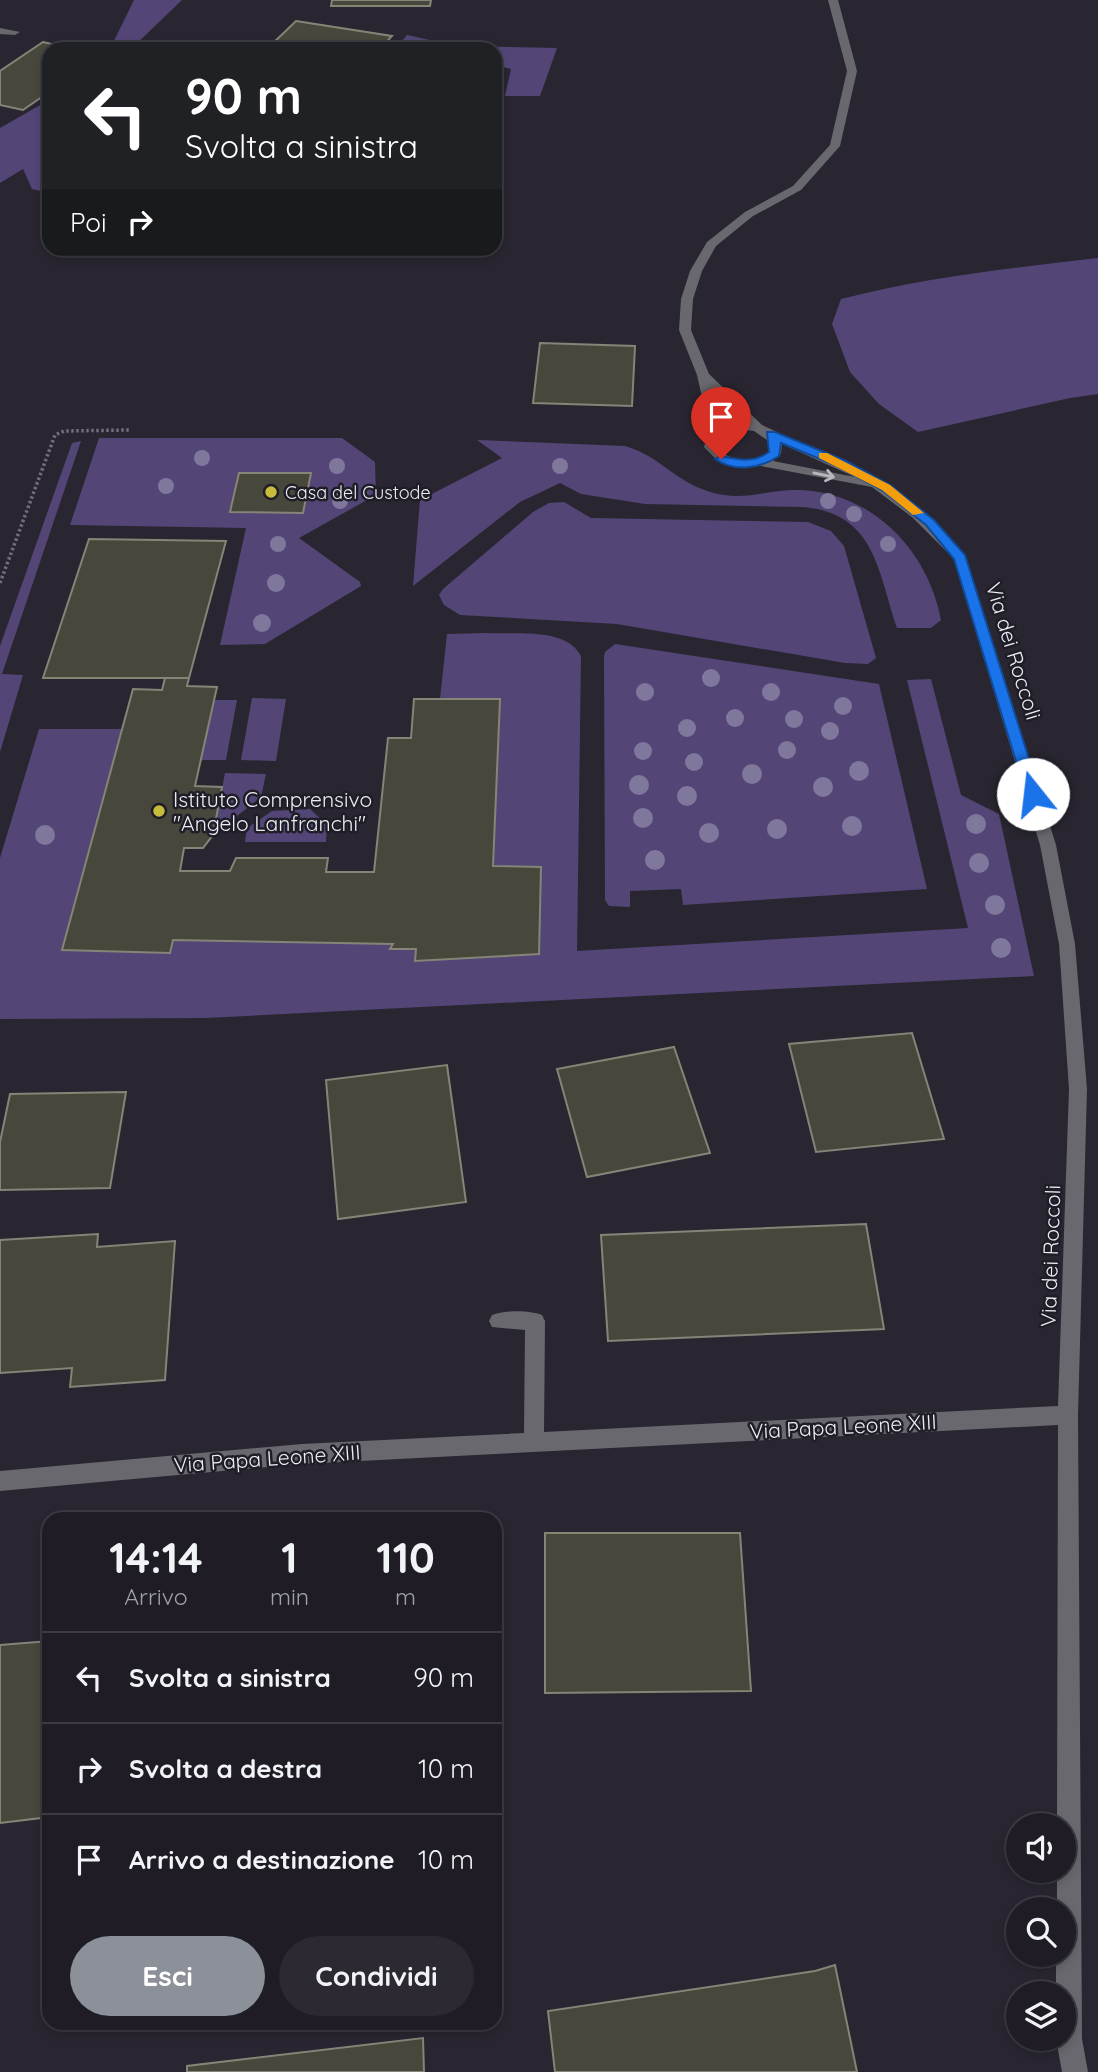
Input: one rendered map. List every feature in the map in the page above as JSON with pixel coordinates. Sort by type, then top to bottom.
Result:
[{"type":"street","points":[[757,428],[729,397],[704,375],[685,330],[687,299],[696,271],[711,244],[749,214],[797,188],[835,146],[852,71],[833,0]]},
{"type":"street","points":[[0,31],[15,32]]},
{"type":"street","points":[[704,375],[703,386],[714,419],[713,435],[738,425],[757,428]]},
{"type":"street","name":"Via dei Roccoli","points":[[757,428],[842,463],[886,488],[930,522],[960,558],[973,592],[1053,870],[1067,944],[1078,1089],[1068,1415],[1069,2039],[1075,2072]]},
{"type":"street","name":"Via dei Roccoli","points":[[713,435],[710,447],[721,459],[741,464],[761,462],[886,488]]},
{"type":"street","points":[[761,462],[775,453],[776,440],[771,435]]},
{"type":"street","points":[[499,1321],[535,1321],[534,1441]]},
{"type":"street","name":"Via Papa Leone XIII","points":[[0,1481],[302,1454],[1068,1415]]},
{"type":"path","points":[[0,583],[55,435],[64,431],[129,429]]},
{"type":"shaded area","points":[[134,0],[182,0],[138,42],[113,42]]},
{"type":"shaded area","points":[[407,35],[439,42],[401,42]]},
{"type":"shaded area","points":[[502,47],[557,48],[540,96],[505,96],[511,69],[502,67]]},
{"type":"shaded area","points":[[42,104],[42,191],[32,189],[23,169],[0,183],[0,128]]},
{"type":"shaded area","points":[[1098,258],[1098,394],[918,432],[879,404],[850,372],[832,324],[841,299],[873,291],[937,279]]},
{"type":"shaded area","points":[[99,438],[342,438],[375,462],[376,495],[299,538],[360,582],[361,586],[265,644],[220,645],[246,528],[70,525]]},
{"type":"shaded area","points":[[477,440],[625,446],[650,457],[695,486],[724,495],[743,496],[799,490],[826,493],[850,501],[893,530],[910,549],[924,570],[941,620],[931,628],[897,628],[870,548],[845,520],[827,512],[803,507],[645,504],[581,494],[560,483],[520,502],[413,586],[420,500],[502,458]]},
{"type":"shaded area","points":[[81,441],[2,674],[23,675],[0,752],[0,646],[72,443]]},
{"type":"shaded area","points":[[564,502],[591,518],[808,522],[831,531],[844,546],[876,658],[868,664],[845,663],[617,624],[460,615],[444,605],[439,595],[443,589],[533,512],[549,503]]},
{"type":"shaded area","points":[[447,634],[551,636],[574,646],[581,656],[577,951],[968,928],[907,680],[931,679],[961,795],[999,814],[1034,976],[206,1018],[0,1019],[0,858],[39,729],[122,729],[63,950],[170,953],[173,940],[393,944],[391,948],[416,949],[415,961],[538,954],[541,867],[493,866],[499,699],[440,699]]},
{"type":"shaded area","points":[[615,644],[879,684],[927,889],[683,905],[681,889],[630,891],[630,907],[609,906],[605,900],[604,657],[605,652]]},
{"type":"shaded area","points":[[252,698],[286,699],[276,761],[241,760]]},
{"type":"shaded area","points":[[214,700],[237,700],[226,760],[201,760]]},
{"type":"shaded area","points":[[225,773],[266,774],[261,797],[213,835]]},
{"type":"shaded area","points":[[310,809],[327,825],[326,842],[245,842],[247,828],[272,811]]},
{"type":"building","points":[[332,0],[431,0],[430,6],[331,6]]},
{"type":"building","points":[[296,21],[392,36],[386,42],[274,42]]},
{"type":"building","points":[[42,43],[42,97],[23,110],[0,105],[0,71]]},
{"type":"building","points":[[540,343],[635,346],[632,406],[533,403]]},
{"type":"building","name":"Casa del Custode","points":[[239,473],[311,473],[303,513],[230,512]]},
{"type":"building","points":[[89,539],[226,541],[189,678],[43,678]]},
{"type":"building","name":"Istituto Comprensivo \"Angelo Lanfranchi\"","points":[[165,678],[189,678],[187,686],[217,687],[195,786],[222,787],[213,835],[203,848],[184,848],[180,871],[230,871],[236,858],[328,858],[326,872],[374,872],[388,738],[411,738],[414,699],[500,699],[493,866],[541,867],[539,954],[415,961],[416,949],[390,949],[393,944],[173,940],[170,953],[62,950],[133,689],[162,690]]},
{"type":"building","points":[[912,1033],[944,1139],[816,1152],[789,1044]]},
{"type":"building","points":[[674,1047],[710,1153],[587,1177],[557,1069]]},
{"type":"building","points":[[447,1065],[466,1202],[338,1219],[326,1080]]},
{"type":"building","points":[[126,1092],[110,1188],[0,1190],[0,1142],[10,1094]]},
{"type":"building","points":[[866,1224],[884,1329],[608,1341],[601,1235]]},
{"type":"building","points":[[98,1234],[97,1247],[175,1241],[165,1380],[70,1387],[72,1368],[0,1373],[0,1240]]},
{"type":"building","points":[[545,1533],[740,1533],[751,1691],[545,1693]]},
{"type":"building","points":[[42,1642],[42,1818],[0,1823],[0,1645]]},
{"type":"building","points":[[835,1965],[857,2072],[555,2072],[548,2011],[815,1971]]},
{"type":"building","points":[[423,2038],[424,2072],[187,2072],[187,2066]]},
{"type":"slow traffic","points":[[823,455],[886,488],[918,513]]},
{"type":"place","name":"Casa del Custode","points":[[271,492]]},
{"type":"place","name":"Istituto Comprensivo \"Angelo Lanfranchi\"","points":[[159,811]]},
{"type":"route","points":[[721,459],[741,464],[761,462],[775,453],[776,440],[771,435],[842,463],[886,488],[930,522],[960,558],[967,575],[1033,794]]}]
